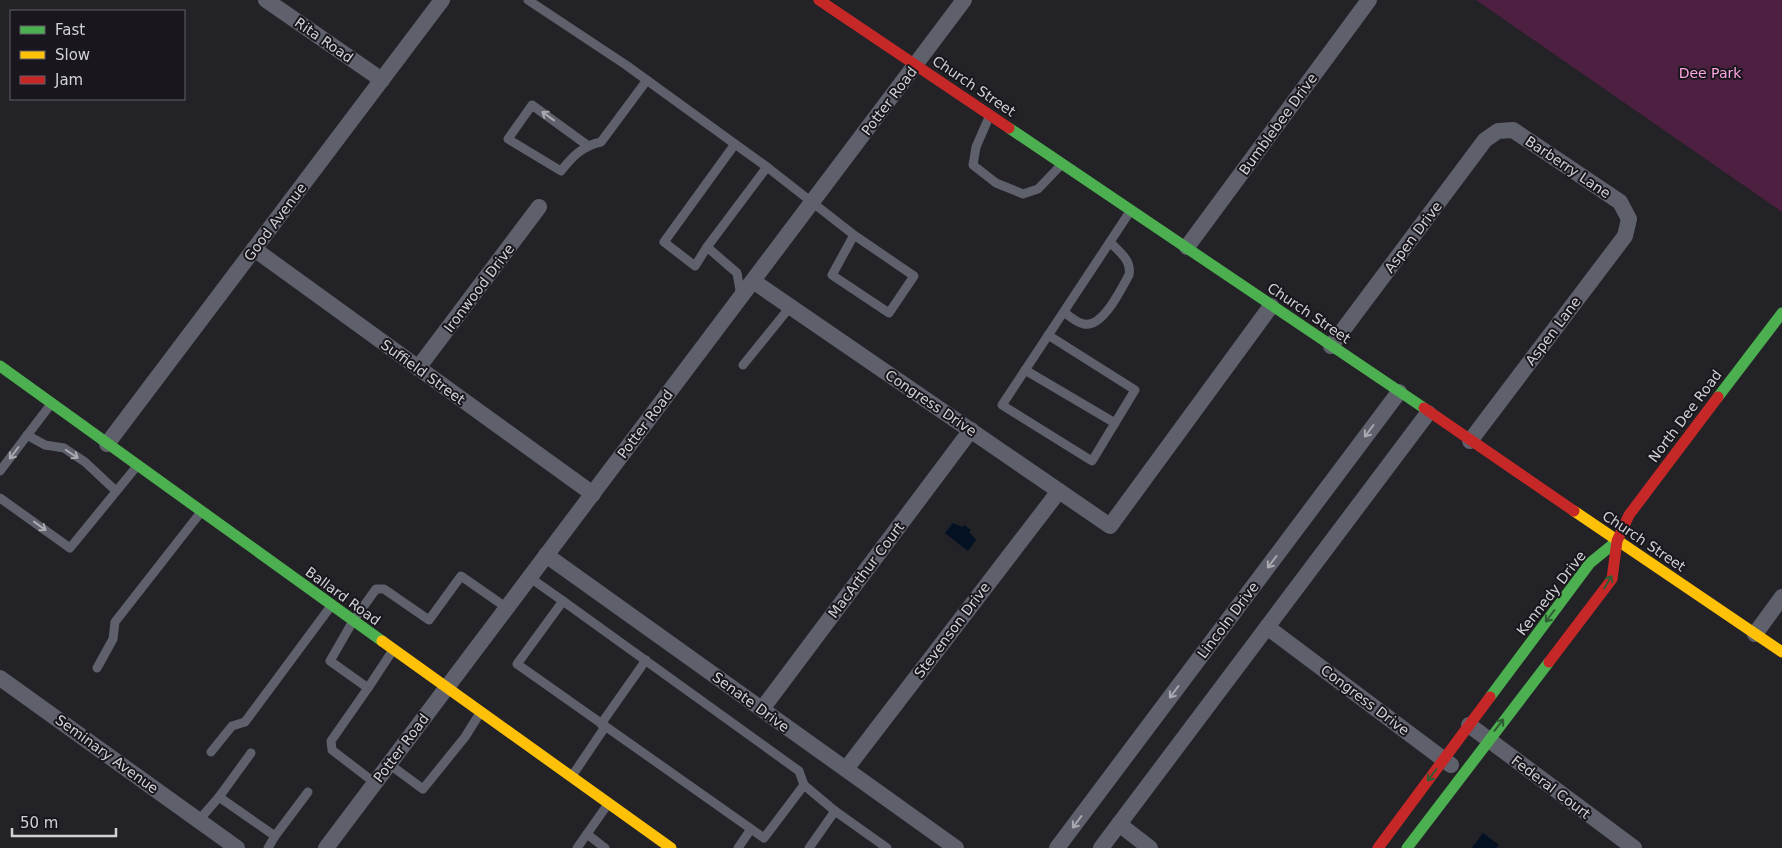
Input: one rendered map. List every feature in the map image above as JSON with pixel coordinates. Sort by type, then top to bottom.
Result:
[{"type":"street","name":"Rita Road","points":[[266,0],[382,80]]},
{"type":"street","name":"Good Avenue","points":[[107,444],[442,0]]},
{"type":"street","name":"Church Street","points":[[819,0],[1187,247],[1428,413],[1782,652]]},
{"type":"street","name":"Potter Road","points":[[326,848],[964,0]]},
{"type":"street","name":"Bumblebee Drive","points":[[1187,247],[1369,0]]},
{"type":"street","name":"Barberry Lane","points":[[1498,131],[1513,130],[1620,202],[1629,218]]},
{"type":"street","name":"Aspen Drive","points":[[1331,346],[1485,140],[1498,131]]},
{"type":"street","name":"Ironwood Drive","points":[[418,368],[539,207]]},
{"type":"street","name":"Aspen Lane","points":[[1470,441],[1625,236],[1629,218]]},
{"type":"street","name":"Suffield Street","points":[[254,249],[593,494]]},
{"type":"street","name":"Congress Drive","points":[[753,281],[1110,526],[1271,306]]},
{"type":"street","name":"North Dee Road","points":[[1617,541],[1629,515],[1782,313]]},
{"type":"street","name":"Ballard Road","points":[[0,366],[331,606],[671,848]]},
{"type":"street","name":"Lincoln Drive","points":[[1057,848],[1399,392]]},
{"type":"street","points":[[1101,848],[1428,413]]},
{"type":"street","name":"MacArthur Court","points":[[762,709],[971,430]]},
{"type":"street","name":"Stevenson Drive","points":[[846,769],[1059,491]]},
{"type":"street","name":"Kennedy Drive","points":[[1378,848],[1590,563],[1617,541]]},
{"type":"street","points":[[1408,848],[1488,740],[1612,579],[1617,541]]},
{"type":"street","name":"Senate Drive","points":[[546,555],[956,848]]},
{"type":"street","points":[[1755,634],[1782,597]]},
{"type":"street","name":"Congress Drive","points":[[1267,627],[1463,774]]},
{"type":"street","name":"Seminary Avenue","points":[[0,678],[238,848]]},
{"type":"street","name":"Federal Court","points":[[1469,725],[1634,848]]},
{"type":"street","points":[[1119,824],[1150,848]]},
{"type":"lane","points":[[528,0],[647,80],[813,201],[854,236],[914,276],[889,313],[832,275],[854,236]]},
{"type":"lane","points":[[587,145],[532,105],[508,139],[561,172],[573,156],[587,145],[601,142],[647,80]]},
{"type":"lane","points":[[990,115],[976,147],[973,165],[996,183],[1023,194],[1038,189],[1063,164]]},
{"type":"lane","points":[[735,144],[664,242],[695,266],[767,167]]},
{"type":"lane","points":[[1048,335],[1135,390],[1092,461],[1002,405],[1048,335],[1064,312],[1131,210]]},
{"type":"lane","points":[[1064,312],[1082,324],[1090,324],[1098,321],[1106,312],[1129,275],[1131,268],[1128,260],[1110,242]]},
{"type":"lane","points":[[707,247],[736,273],[741,296]]},
{"type":"lane","points":[[743,364],[790,306]]},
{"type":"lane","points":[[1025,370],[1115,423]]},
{"type":"lane","points":[[0,471],[51,404]]},
{"type":"lane","points":[[28,435],[45,445],[64,448],[85,462],[116,491]]},
{"type":"lane","points":[[0,498],[70,548],[137,466]]},
{"type":"lane","points":[[97,668],[113,639],[115,622],[201,512]]},
{"type":"lane","points":[[368,688],[330,662],[353,621],[376,589],[384,589],[429,620],[461,576],[507,608]]},
{"type":"lane","points":[[529,577],[799,771],[804,785],[835,811],[887,848]]},
{"type":"lane","points":[[563,601],[517,664],[764,838],[804,785]]},
{"type":"lane","points":[[211,752],[232,726],[245,722],[331,606]]},
{"type":"lane","points":[[375,783],[332,750],[331,741],[393,650]]},
{"type":"lane","points":[[571,777],[646,660]]},
{"type":"lane","points":[[389,764],[424,789],[465,737],[480,712]]},
{"type":"lane","points":[[199,820],[219,797],[251,753]]},
{"type":"lane","points":[[268,848],[308,792]]},
{"type":"lane","points":[[219,797],[275,836]]},
{"type":"lane","points":[[577,848],[608,804]]},
{"type":"lane","points":[[809,848],[835,811]]},
{"type":"lane","points":[[738,848],[751,829]]},
{"type":"lane","points":[[587,834],[605,848]]},
{"type":"green space","name":"Dee Park","points":[[1476,0],[1782,0],[1782,212]]},
{"type":"water","points":[[953,523],[962,527],[964,525],[971,530],[969,532],[976,540],[968,551],[945,533]]},
{"type":"water","points":[[1483,833],[1499,845],[1496,848],[1472,848]]},
{"type":"traffic: fast","points":[[1009,128],[1424,408]]},
{"type":"traffic: fast","points":[[1718,397],[1782,313]]},
{"type":"traffic: fast","points":[[0,366],[382,641]]},
{"type":"traffic: fast","points":[[1490,697],[1590,563],[1617,541]]},
{"type":"traffic: fast","points":[[1407,848],[1549,662]]},
{"type":"traffic: slow","points":[[1574,511],[1782,652]]},
{"type":"traffic: slow","points":[[382,641],[671,848]]},
{"type":"traffic: jam","points":[[819,0],[1009,128]]},
{"type":"traffic: jam","points":[[1549,662],[1612,579],[1617,541],[1629,515],[1718,397]]},
{"type":"traffic: jam","points":[[1424,408],[1574,511]]},
{"type":"traffic: jam","points":[[1378,848],[1490,697]]}]
